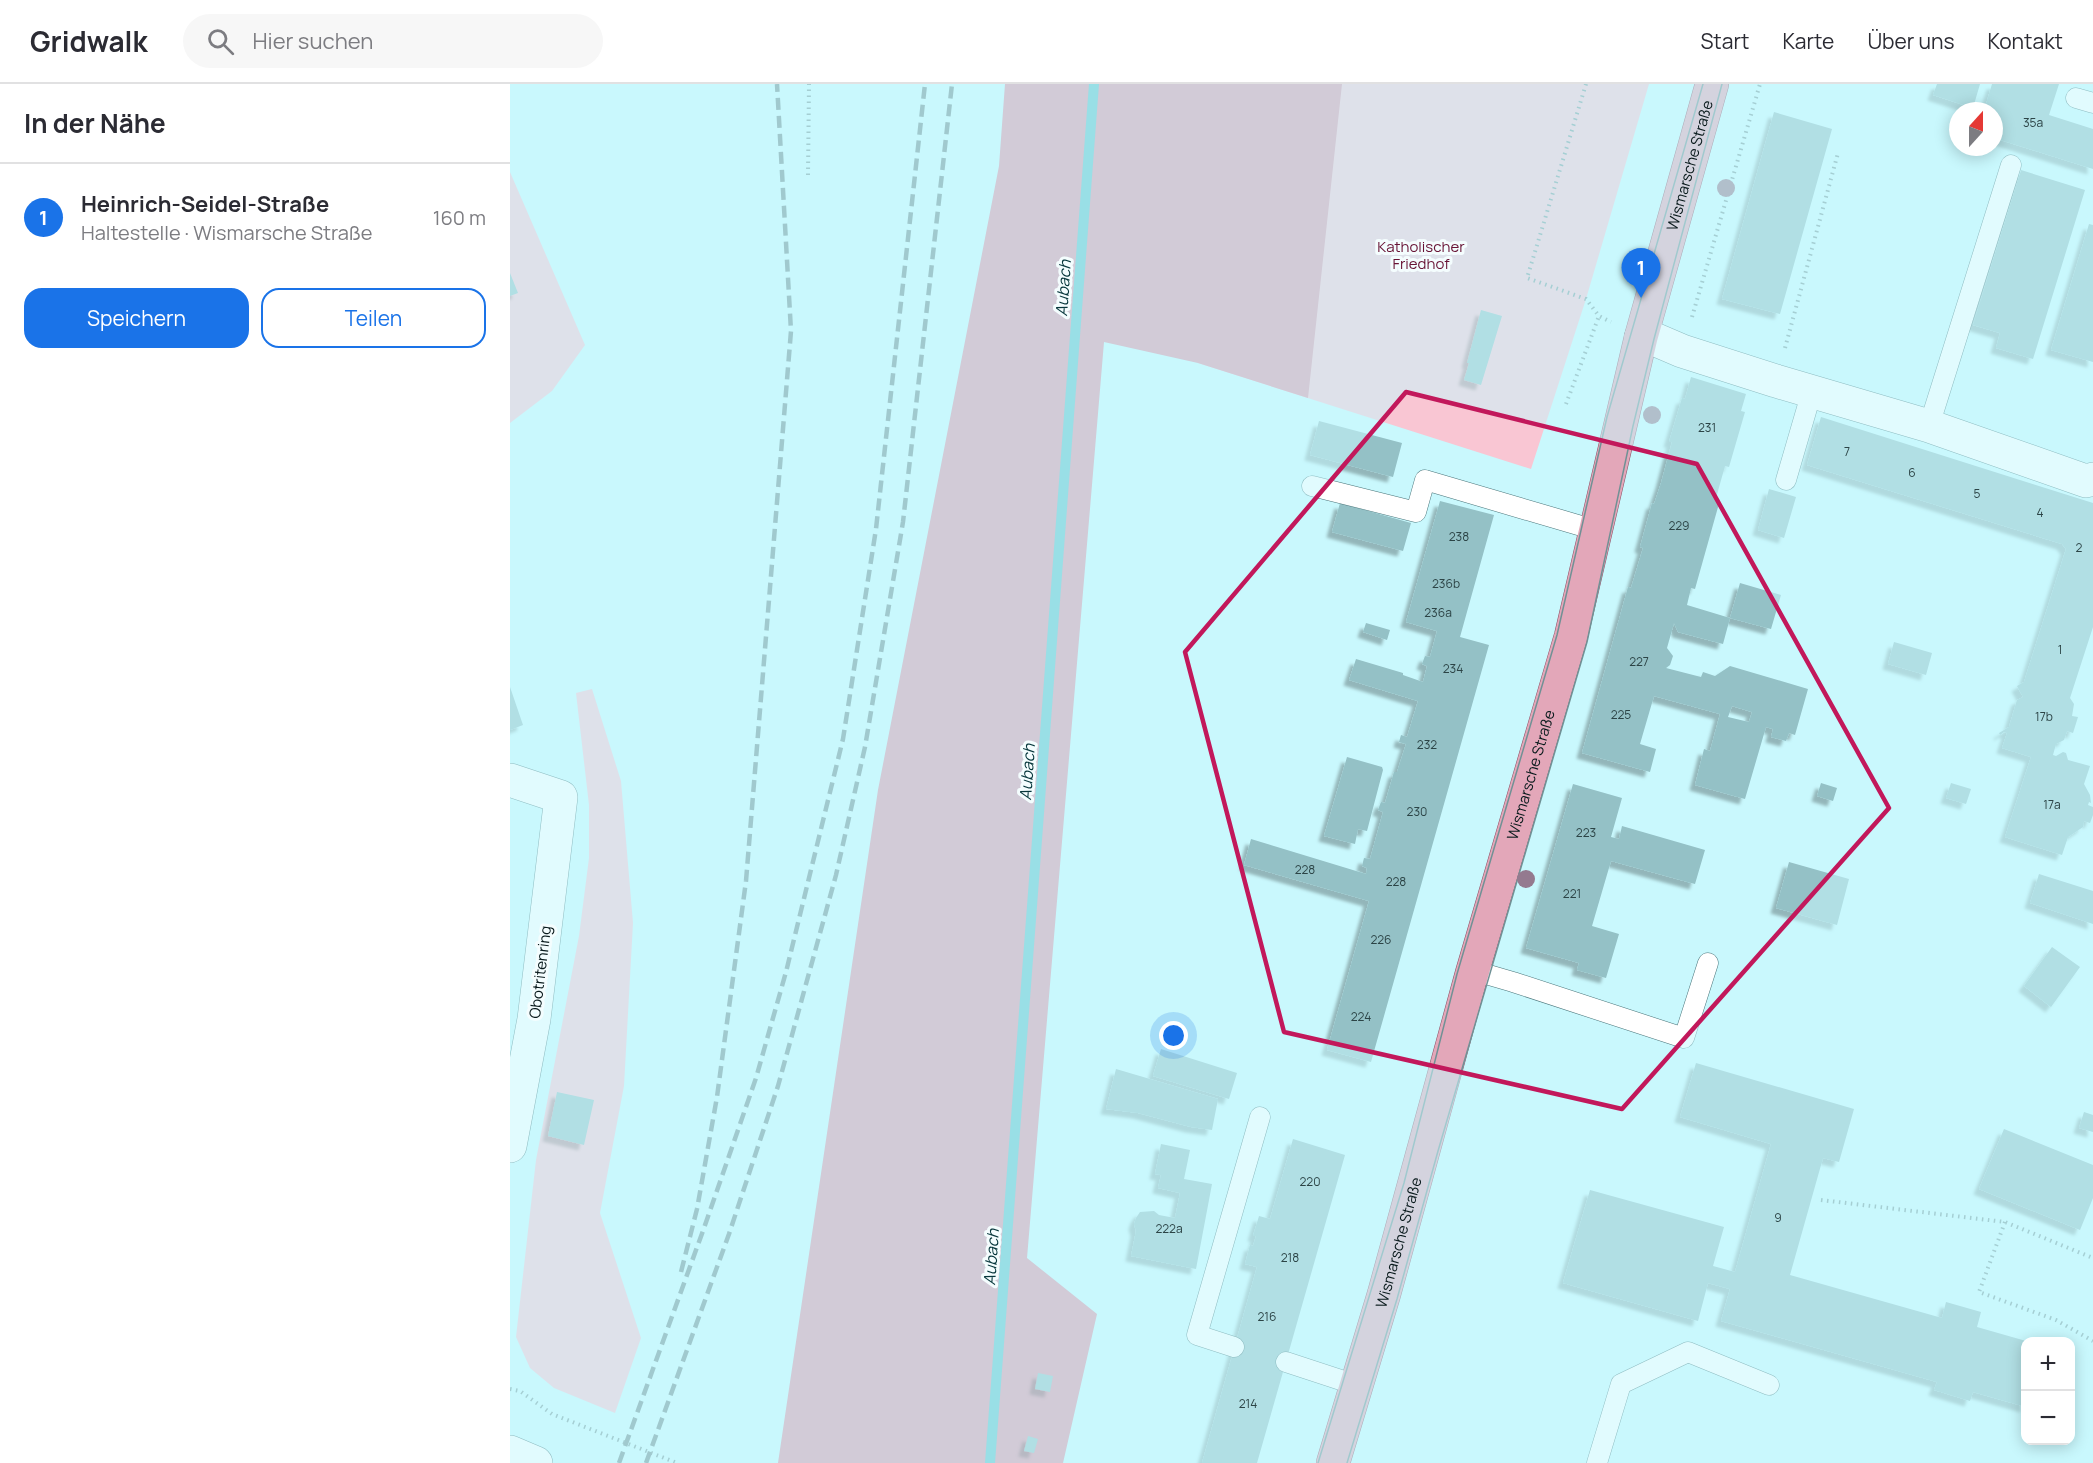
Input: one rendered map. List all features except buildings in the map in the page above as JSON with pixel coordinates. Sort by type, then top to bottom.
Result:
[{"type":"main road","name":"Wismarsche Straße","points":[[1333,1463],[1384,1294],[1472,974],[1570,636],[1641,337],[1712,84]]},
{"type":"street","points":[[1641,337],[1654,339],[1682,351],[1776,381],[1929,426],[2086,481],[2093,479]]},
{"type":"street","name":"Obotritenring","points":[[510,780],[561,797],[534,1019],[510,1146]]},
{"type":"street","points":[[510,1452],[536,1463]]},
{"type":"lane","points":[[1929,426],[2011,165]]},
{"type":"lane","points":[[1786,480],[1812,391]]},
{"type":"lane","points":[[1312,486],[1416,512],[1425,480],[1594,530]]},
{"type":"lane","points":[[1472,974],[1489,975],[1513,982],[1684,1038],[1708,963]]},
{"type":"lane","points":[[1234,1347],[1197,1335],[1260,1117]]},
{"type":"lane","points":[[1597,1463],[1621,1384],[1688,1352],[1769,1385]]},
{"type":"lane","points":[[1286,1362],[1356,1385]]},
{"type":"path","points":[[808,175],[809,84]]},
{"type":"path","points":[[1586,84],[1527,278],[1586,299],[1599,316],[1641,337]]},
{"type":"path","points":[[1682,351],[1760,84]]},
{"type":"path","points":[[1776,381],[1838,153]]},
{"type":"path","points":[[1566,404],[1599,316]]},
{"type":"path","points":[[1821,1200],[2005,1222],[2093,1258]]},
{"type":"path","points":[[2005,1222],[1979,1292],[2056,1320],[2093,1341]]},
{"type":"path","points":[[510,1389],[520,1391],[552,1414],[677,1463]]},
{"type":"highlighted area","points":[[1406,392],[1697,464],[1889,808],[1622,1109],[1284,1032],[1185,652]]},
{"type":"green space","name":"Katholischer Friedhof","points":[[1296,84],[1649,84],[1586,299],[1531,469],[1198,363]]},
{"type":"green space","points":[[510,172],[585,345],[552,391],[510,423]]},
{"type":"green space","points":[[592,689],[621,781],[633,923],[624,1086],[600,1213],[641,1338],[615,1413],[554,1388],[530,1368],[516,1337],[536,1160],[579,936],[589,858],[589,805],[576,693]]},
{"type":"shaded area","points":[[1005,84],[1342,84],[1308,398],[1198,363],[1104,342],[1027,1258],[1097,1314],[1063,1463],[778,1463],[878,790],[999,166]]},
{"type":"waterway","name":"Aubach","points":[[990,1463],[1094,84]]},
{"type":"tram line","points":[[1318,1463],[1404,1183],[1457,974],[1557,635],[1607,417],[1703,84]]},
{"type":"tram line","points":[[1347,1463],[1397,1299],[1587,642],[1654,339],[1722,84]]},
{"type":"railway","points":[[681,1272],[697,1209],[717,1097],[746,881],[791,331],[777,84]]},
{"type":"railway","points":[[619,1463],[756,1078],[786,972],[843,739],[876,529],[925,84]]},
{"type":"railway","points":[[646,1463],[729,1234],[778,1086],[836,875],[865,747],[903,522],[952,84]]},
{"type":"place","name":"Heinrich-Seidel-Straße","points":[[1641,298]]}]
